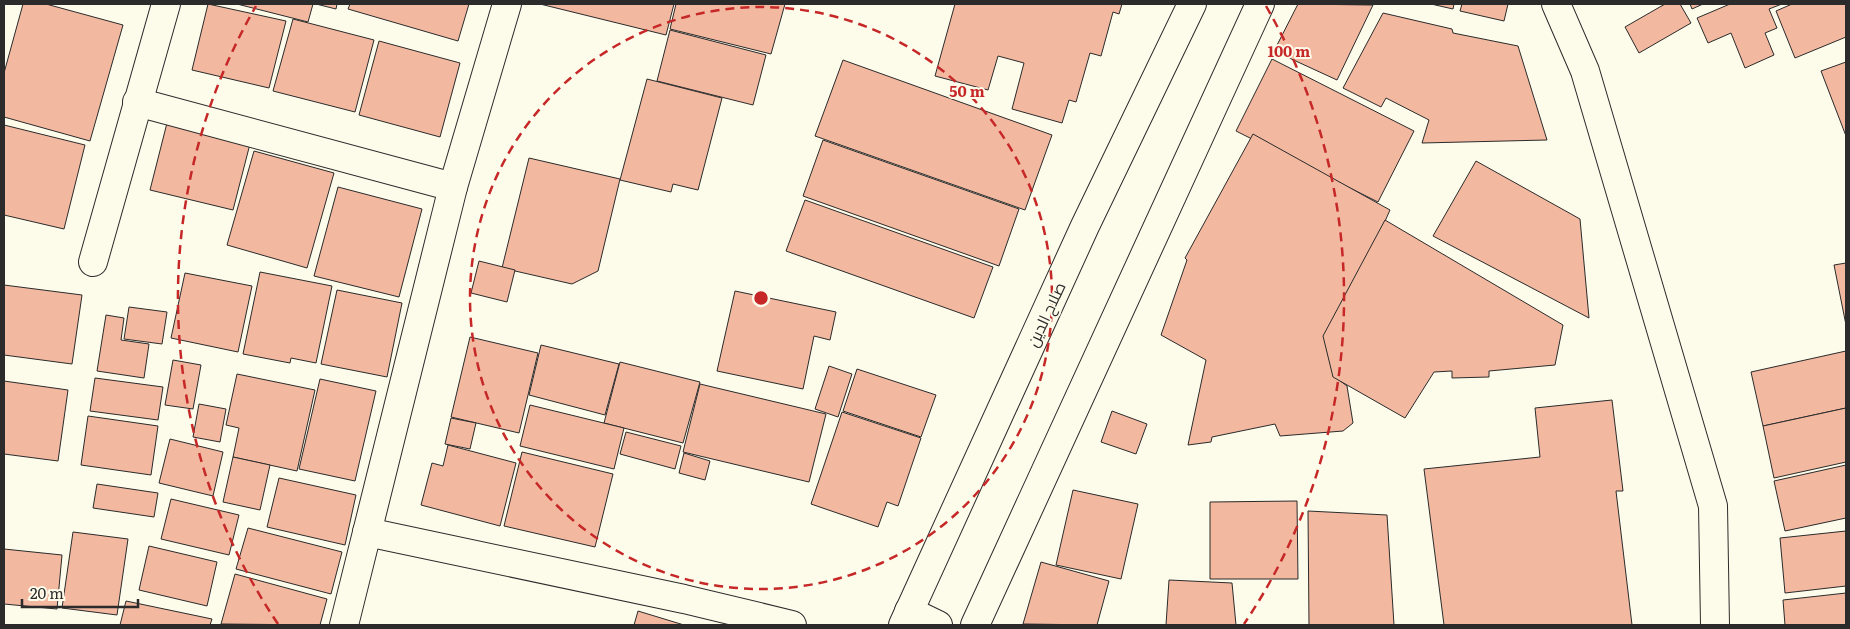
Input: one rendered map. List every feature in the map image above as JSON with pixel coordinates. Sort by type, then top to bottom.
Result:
[{"type":"main road","points":[[93,262],[166,4]]},
{"type":"main road","points":[[344,625],[453,186],[507,4]]},
{"type":"main road","name":"صلاح الدين","points":[[906,618],[1085,226],[1192,4]]},
{"type":"main road","points":[[975,625],[1260,4]]},
{"type":"main road","points":[[1556,4],[1585,71],[1714,506],[1716,625]]},
{"type":"main road","points":[[137,102],[453,186]]},
{"type":"main road","points":[[367,532],[684,599],[792,625]]},
{"type":"main road","points":[[906,618],[938,625]]},
{"type":"building","points":[[23,4],[46,4],[123,25],[90,141],[4,117],[4,73]]},
{"type":"building","points":[[208,4],[286,21],[269,88],[192,70]]},
{"type":"building","points":[[237,4],[313,4],[308,22]]},
{"type":"building","points":[[316,4],[337,4],[336,9]]},
{"type":"building","points":[[350,4],[469,4],[458,41],[348,9]]},
{"type":"building","points":[[540,4],[674,4],[666,35]]},
{"type":"building","points":[[676,4],[785,4],[771,54],[670,29]]},
{"type":"building","points":[[955,4],[1122,4],[1119,14],[1113,12],[1101,56],[1090,53],[1076,102],[1069,100],[1062,123],[1012,109],[1024,63],[998,56],[988,90],[935,76]]},
{"type":"building","points":[[1298,4],[1373,5],[1337,80],[1274,51]]},
{"type":"building","points":[[1431,4],[1454,4],[1453,9]]},
{"type":"building","points":[[1462,4],[1508,4],[1504,21],[1460,11]]},
{"type":"building","points":[[1665,4],[1680,4],[1691,23],[1639,53],[1625,27]]},
{"type":"building","points":[[1690,4],[1703,4],[1692,9]]},
{"type":"building","points":[[1730,4],[1782,4],[1769,9],[1777,28],[1765,33],[1774,55],[1745,68],[1731,33],[1708,43],[1697,18]]},
{"type":"building","points":[[1792,4],[1846,4],[1846,37],[1795,58],[1776,11]]},
{"type":"building","points":[[1383,13],[1452,29],[1453,33],[1518,46],[1547,140],[1422,143],[1429,120],[1386,98],[1381,107],[1343,88]]},
{"type":"building","points":[[293,19],[374,40],[355,112],[273,91]]},
{"type":"building","points":[[670,30],[766,55],[753,105],[657,81]]},
{"type":"building","points":[[379,41],[460,63],[440,137],[359,115]]},
{"type":"building","points":[[1272,59],[1414,131],[1378,202],[1236,131]]},
{"type":"building","points":[[843,60],[1052,135],[1025,210],[815,136]]},
{"type":"building","points":[[1846,62],[1846,136],[1821,71]]},
{"type":"building","points":[[647,79],[722,98],[698,190],[673,184],[671,192],[620,180]]},
{"type":"building","points":[[168,119],[251,140],[233,210],[150,190]]},
{"type":"building","points":[[4,125],[85,145],[64,229],[4,215]]},
{"type":"building","points":[[1253,134],[1390,210],[1333,338],[1335,377],[1347,386],[1353,423],[1343,431],[1280,436],[1275,424],[1212,437],[1211,442],[1188,445],[1206,360],[1161,335],[1187,260],[1185,258]]},
{"type":"building","points":[[823,140],[1019,209],[999,266],[803,196]]},
{"type":"building","points":[[254,151],[334,173],[307,268],[227,245]]},
{"type":"building","points":[[529,158],[620,179],[598,271],[572,284],[502,268]]},
{"type":"building","points":[[1476,161],[1580,219],[1589,318],[1433,236]]},
{"type":"building","points":[[338,187],[422,209],[399,297],[314,276]]},
{"type":"building","points":[[805,200],[993,267],[974,318],[786,251]]},
{"type":"building","points":[[1385,220],[1563,325],[1555,365],[1489,371],[1489,377],[1452,378],[1452,371],[1434,372],[1405,418],[1333,377],[1323,336]]},
{"type":"building","points":[[479,261],[515,270],[507,302],[471,293]]},
{"type":"building","points":[[1846,263],[1846,325],[1834,265]]},
{"type":"building","points":[[260,272],[332,286],[316,363],[291,358],[290,363],[243,354]]},
{"type":"building","points":[[185,273],[252,286],[238,352],[171,338]]},
{"type":"building","points":[[4,285],[82,295],[72,364],[4,355]]},
{"type":"building","points":[[337,290],[402,303],[387,377],[321,364]]},
{"type":"building","points":[[735,291],[836,312],[830,340],[814,336],[803,389],[717,371]]},
{"type":"building","points":[[129,307],[167,312],[162,344],[124,339]]},
{"type":"building","points":[[106,315],[124,318],[121,340],[149,344],[144,378],[97,371]]},
{"type":"building","points":[[470,337],[538,353],[519,433],[451,417]]},
{"type":"building","points":[[541,345],[619,364],[605,415],[529,395]]},
{"type":"building","points":[[1846,351],[1846,408],[1763,426],[1751,372]]},
{"type":"building","points":[[173,360],[201,365],[193,409],[165,405]]},
{"type":"building","points":[[620,362],[700,382],[683,443],[604,423]]},
{"type":"building","points":[[829,366],[852,374],[838,417],[815,409]]},
{"type":"building","points":[[857,369],[936,395],[921,437],[843,411]]},
{"type":"building","points":[[237,374],[315,390],[297,471],[233,457],[239,428],[226,425]]},
{"type":"building","points":[[95,378],[163,387],[158,420],[90,411]]},
{"type":"building","points":[[320,379],[376,391],[355,481],[299,469]]},
{"type":"building","points":[[4,381],[68,390],[58,461],[4,454]]},
{"type":"building","points":[[700,384],[826,414],[809,482],[683,452]]},
{"type":"building","points":[[1612,400],[1623,491],[1616,491],[1632,625],[1444,625],[1424,469],[1540,457],[1535,408]]},
{"type":"building","points":[[199,404],[226,409],[220,442],[193,437]]},
{"type":"building","points":[[530,405],[624,428],[614,469],[520,446]]},
{"type":"building","points":[[1846,408],[1846,462],[1774,478],[1763,426]]},
{"type":"building","points":[[1112,411],[1147,424],[1136,454],[1101,442]]},
{"type":"building","points":[[842,412],[921,438],[898,506],[887,502],[878,527],[811,504]]},
{"type":"building","points":[[88,416],[158,426],[151,475],[81,465]]},
{"type":"building","points":[[451,418],[476,423],[470,449],[445,444]]},
{"type":"building","points":[[626,432],[681,446],[675,469],[620,454]]},
{"type":"building","points":[[170,439],[223,452],[213,496],[159,483]]},
{"type":"building","points":[[448,445],[516,463],[500,526],[421,505],[432,463],[443,466]]},
{"type":"building","points":[[522,452],[613,474],[595,547],[504,526]]},
{"type":"building","points":[[684,453],[710,461],[705,480],[679,473]]},
{"type":"building","points":[[233,457],[270,465],[260,510],[223,502]]},
{"type":"building","points":[[1846,465],[1846,518],[1785,531],[1774,481]]},
{"type":"building","points":[[279,478],[356,495],[345,545],[267,527]]},
{"type":"building","points":[[97,484],[158,493],[154,517],[93,508]]},
{"type":"building","points":[[1073,490],[1138,504],[1121,579],[1056,565]]},
{"type":"building","points":[[171,499],[239,515],[229,555],[161,539]]},
{"type":"building","points":[[1297,501],[1298,579],[1210,579],[1210,502]]},
{"type":"building","points":[[1308,511],[1387,515],[1394,625],[1309,625]]},
{"type":"building","points":[[248,528],[342,552],[331,594],[236,569]]},
{"type":"building","points":[[1846,531],[1846,586],[1785,593],[1780,538]]},
{"type":"building","points":[[73,532],[128,539],[117,615],[62,608]]},
{"type":"building","points":[[149,546],[217,562],[207,606],[139,590]]},
{"type":"building","points":[[4,549],[62,555],[57,609],[4,604]]},
{"type":"building","points":[[1041,562],[1109,581],[1097,625],[1023,624]]},
{"type":"building","points":[[235,574],[327,599],[320,625],[221,624]]},
{"type":"building","points":[[1169,580],[1232,583],[1236,625],[1166,625]]},
{"type":"building","points":[[1846,593],[1846,625],[1785,625],[1783,600]]},
{"type":"building","points":[[126,601],[212,619],[210,625],[120,625]]},
{"type":"building","points":[[638,611],[684,625],[634,625]]}]
